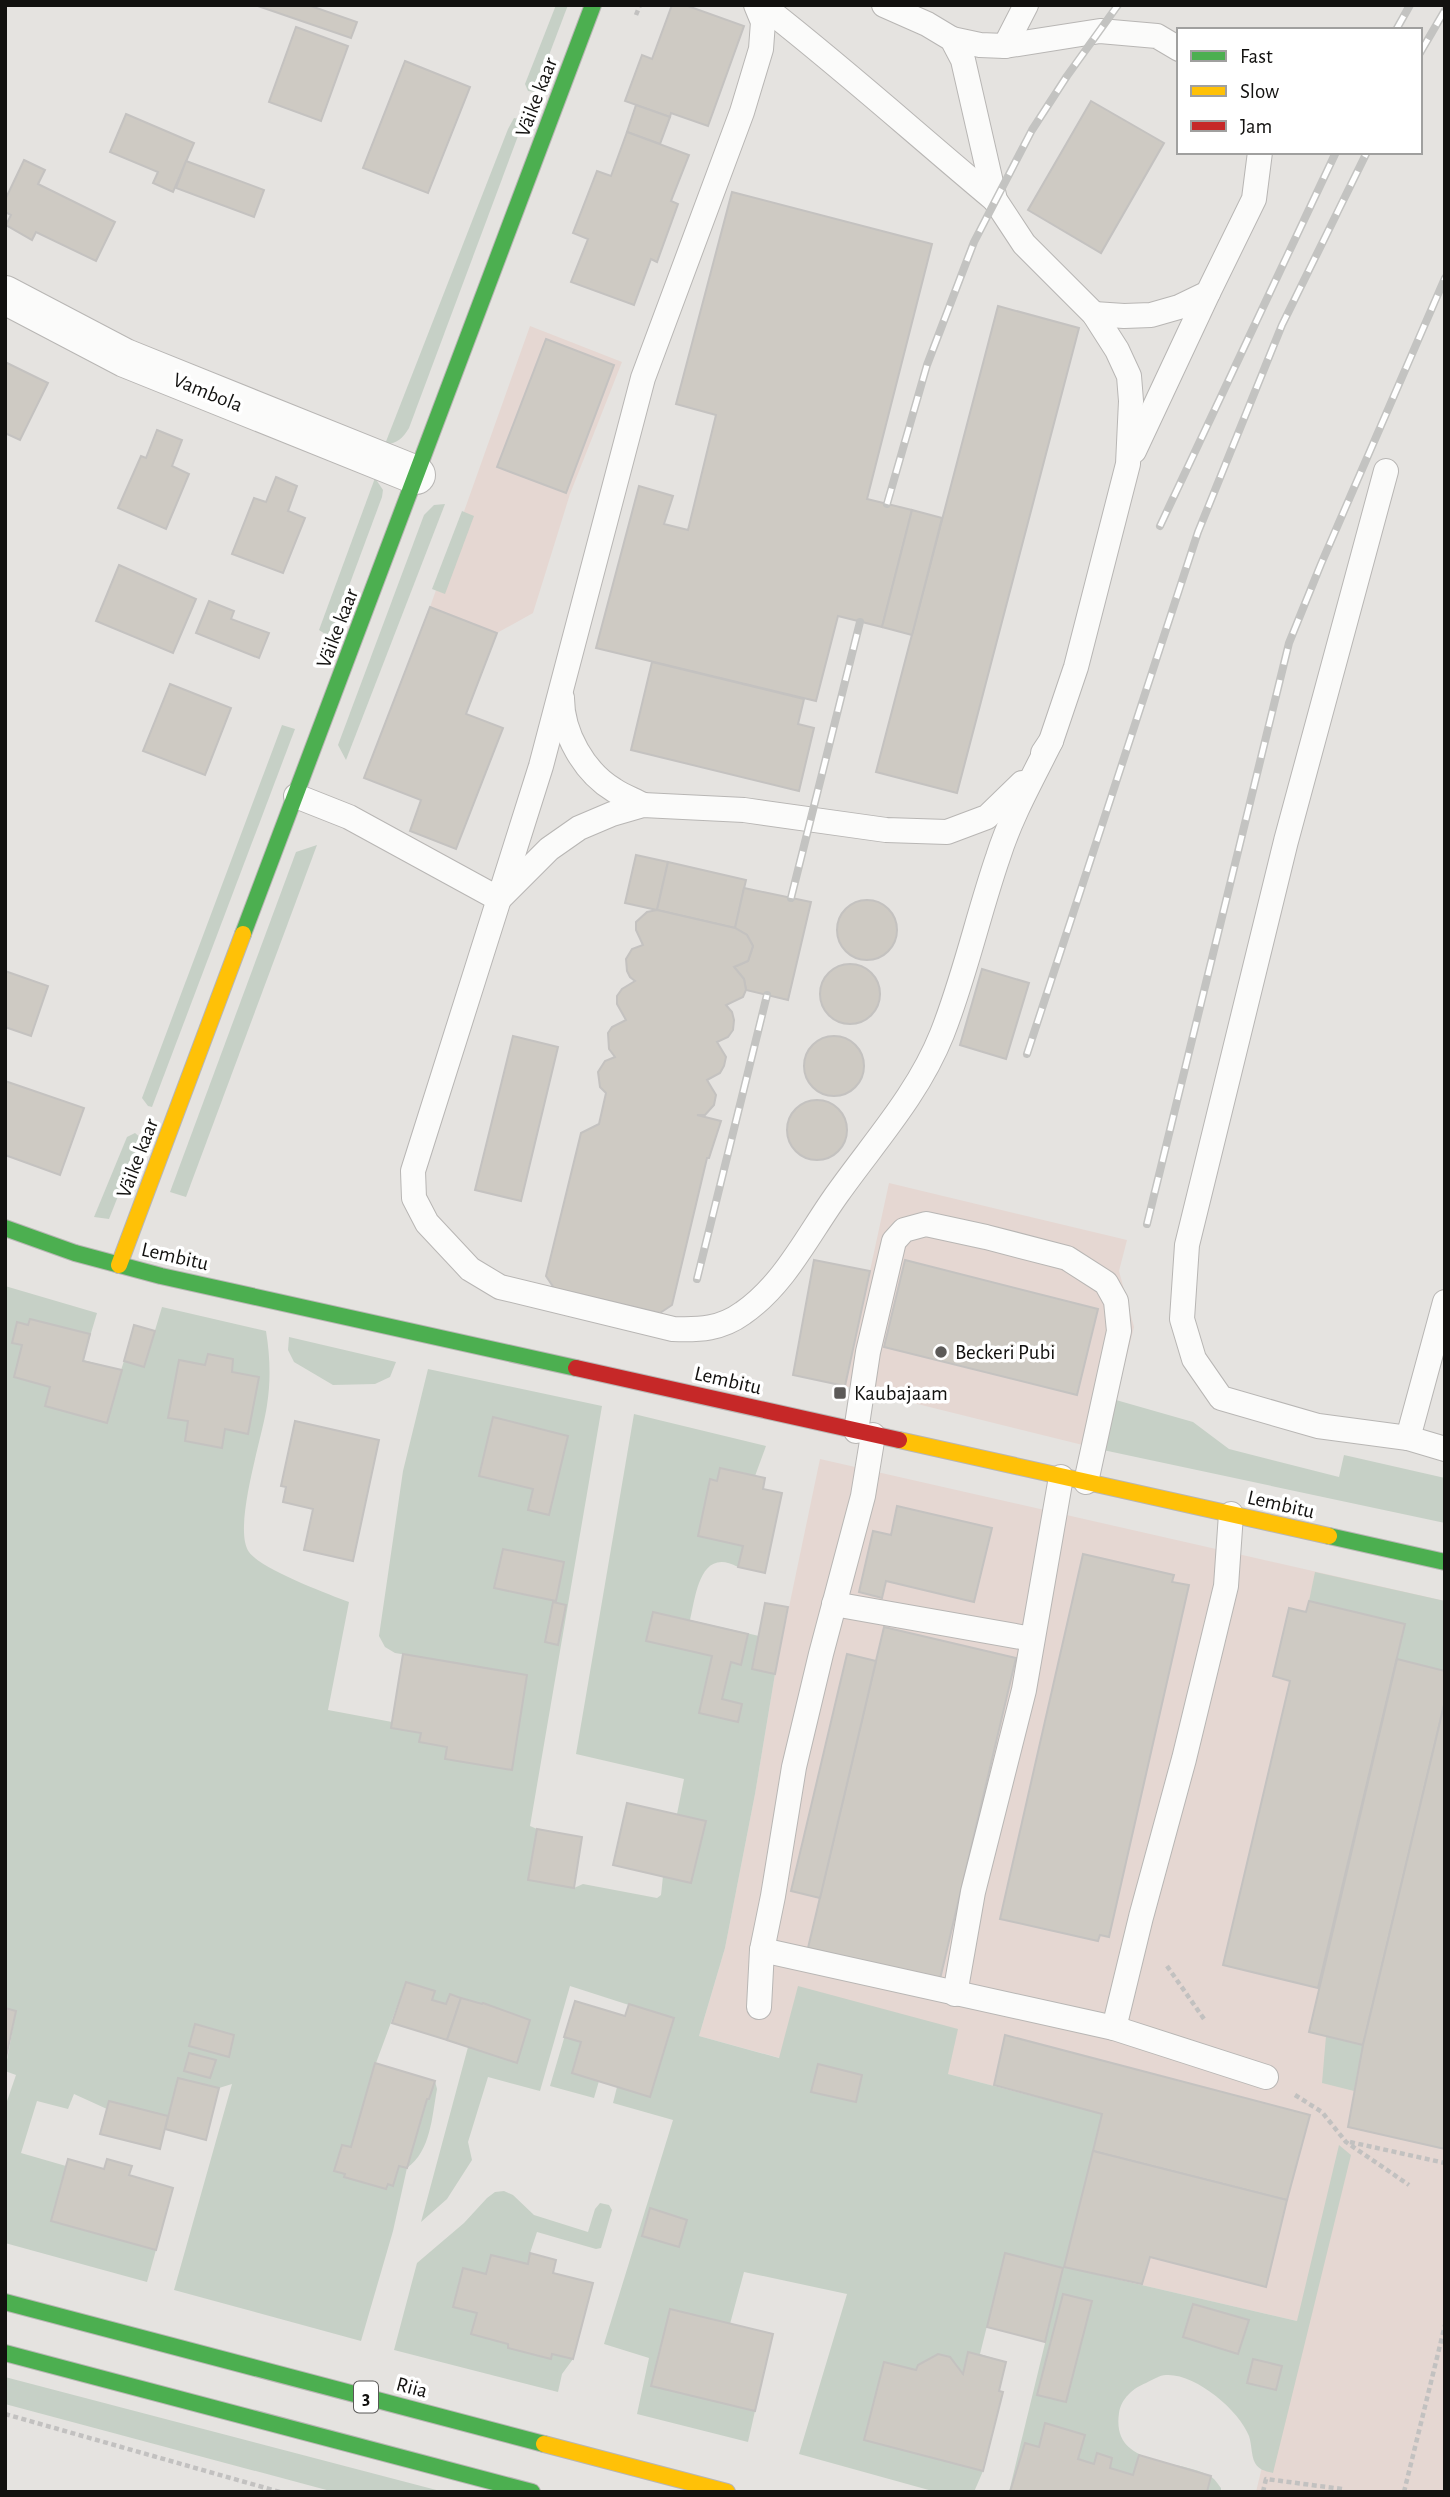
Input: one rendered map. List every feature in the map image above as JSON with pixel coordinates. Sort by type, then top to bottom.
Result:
[{"type":"main road","name":"Väike kaar","points":[[119,1265],[593,5]]},
{"type":"main road","name":"Lembitu","points":[[5,1228],[75,1253],[119,1265],[1445,1562]]},
{"type":"main road","name":"Riia","points":[[5,2302],[727,2492]]},
{"type":"main road","points":[[5,2353],[532,2492]]},
{"type":"street","name":"Vambola","points":[[5,295],[125,358],[416,475]]},
{"type":"lane","points":[[756,5],[763,22],[761,49],[742,112],[643,378],[541,765],[413,1171],[414,1198],[427,1223],[470,1269],[500,1287],[673,1329],[699,1330],[718,1327],[746,1311],[770,1289],[805,1244],[836,1195],[888,1128],[920,1079],[942,1035],[1002,845],[1015,811],[1051,741],[1076,667],[1128,464],[1254,199],[1260,154]]},
{"type":"lane","points":[[762,5],[995,200],[1024,244],[1094,314],[1117,350],[1129,376],[1131,401],[1128,464]]},
{"type":"lane","points":[[884,5],[927,24],[952,39],[980,45],[1005,46],[1100,31],[1157,36],[1177,48]]},
{"type":"lane","points":[[1005,46],[1026,5]]},
{"type":"lane","points":[[952,39],[964,60],[995,200]]},
{"type":"lane","points":[[1094,314],[1151,315],[1179,307],[1208,293]]},
{"type":"lane","points":[[1386,471],[1286,841],[1187,1245],[1182,1320],[1194,1359],[1221,1398],[1318,1426],[1408,1438],[1445,1449]]},
{"type":"lane","points":[[562,685],[562,706],[570,737],[579,756],[612,790],[643,805]]},
{"type":"lane","points":[[499,899],[548,849],[579,828],[643,805],[744,810],[886,831],[947,832],[987,817],[1018,788],[1051,741]]},
{"type":"lane","points":[[296,796],[349,817],[499,899]]},
{"type":"lane","points":[[759,2007],[762,1950],[774,1896],[794,1767],[863,1496],[868,1352],[894,1241],[904,1230],[926,1224],[1067,1258],[1105,1283],[1116,1301],[1119,1332],[1086,1482]]},
{"type":"lane","points":[[1408,1438],[1445,1302]]},
{"type":"lane","points":[[956,1994],[973,1892],[1024,1690],[1061,1477]]},
{"type":"lane","points":[[1114,2028],[1226,1586],[1231,1514]]},
{"type":"lane","points":[[834,1604],[1032,1639]]},
{"type":"lane","points":[[762,1950],[1114,2028],[1266,2077]]},
{"type":"path","points":[[1346,2142],[1445,2163]]},
{"type":"path","points":[[1404,2492],[1445,2325]]},
{"type":"path","points":[[5,2414],[280,2492]]},
{"type":"path","points":[[1263,2492],[1266,2479],[1342,2489]]},
{"type":"shaded area","points":[[556,5],[568,5],[535,92],[528,91],[525,84]]},
{"type":"shaded area","points":[[514,118],[524,120],[409,428],[399,440],[385,444],[508,129]]},
{"type":"shaded area","points":[[530,326],[622,362],[570,494],[533,613],[497,633],[430,607]]},
{"type":"shaded area","points":[[375,478],[383,490],[382,497],[330,637],[319,630]]},
{"type":"shaded area","points":[[445,504],[346,760],[338,745],[424,515],[434,505]]},
{"type":"shaded area","points":[[462,511],[474,516],[445,594],[432,589]]},
{"type":"shaded area","points":[[282,725],[295,729],[152,1107],[148,1106],[142,1098]]},
{"type":"shaded area","points":[[317,845],[186,1197],[170,1192],[296,852]]},
{"type":"shaded area","points":[[135,1133],[141,1138],[109,1219],[94,1217],[127,1137]]},
{"type":"shaded area","points":[[889,1183],[1127,1240],[1119,1271],[1134,1327],[1103,1450],[845,1386]]},
{"type":"shaded area","points":[[5,1286],[97,1313],[83,1360],[121,1370],[124,1361],[144,1367],[162,1307],[266,1331],[269,1359],[267,1405],[250,1481],[244,1523],[249,1552],[280,1573],[349,1602],[328,1710],[392,1722],[391,1728],[421,1733],[419,1742],[447,1747],[446,1759],[512,1770],[527,1675],[395,1653],[385,1647],[379,1636],[403,1471],[428,1369],[602,1406],[530,1826],[537,1829],[529,1880],[574,1888],[583,1884],[657,1898],[661,1895],[663,1876],[691,1883],[705,1821],[677,1814],[684,1779],[576,1754],[634,1414],[766,1446],[755,1476],[720,1468],[717,1481],[710,1479],[698,1536],[743,1546],[738,1567],[725,1562],[715,1563],[702,1576],[690,1620],[759,1636],[752,1669],[775,1674],[725,1948],[699,2036],[779,2058],[798,1986],[958,2029],[948,2074],[1102,2114],[1064,2267],[1297,2321],[1339,2145],[1351,2155],[1273,2473],[1262,2470],[1257,2465],[1244,2426],[1226,2405],[1190,2380],[1166,2375],[1141,2385],[1122,2403],[1119,2431],[1125,2444],[1150,2458],[1210,2476],[1221,2488],[1221,2492],[1009,2492],[1063,2269],[1005,2254],[980,2354],[1006,2362],[999,2391],[1003,2392],[983,2471],[974,2492],[936,2492],[799,2454],[847,2294],[744,2272],[730,2324],[670,2309],[651,2386],[755,2411],[748,2442],[637,2414],[649,2358],[604,2344],[673,2120],[613,2103],[617,2087],[599,2081],[594,2098],[550,2086],[575,2001],[625,2016],[629,2005],[570,1986],[540,2091],[488,2077],[468,2142],[472,2160],[447,2199],[421,2222],[468,2047],[517,2063],[530,2020],[450,1994],[446,2004],[432,2000],[434,1991],[406,1982],[376,2063],[435,2081],[437,2089],[426,2143],[415,2161],[407,2168],[393,2231],[361,2341],[174,2290],[232,2084],[219,2088],[178,2078],[168,2116],[109,2101],[107,2109],[74,2094],[68,2109],[37,2101],[21,2153],[66,2166],[51,2221],[156,2250],[147,2282],[5,2243],[5,2107],[16,2075],[5,2071],[16,2011],[5,2008]],"holes":[[[818,2064],[862,2075],[855,2102],[812,2092]]]},
{"type":"shaded area","points":[[289,1337],[396,1362],[390,1377],[375,1384],[333,1385],[294,1362],[288,1350]]},
{"type":"shaded area","points":[[1116,1400],[1193,1422],[1229,1449],[1339,1477],[1344,1455],[1445,1478],[1445,1523],[1103,1450]]},
{"type":"shaded area","points":[[820,1459],[1445,1601],[1445,2492],[1256,2492],[1297,2321],[1064,2267],[1101,2114],[917,2066],[819,2064],[817,2068],[699,2036],[725,1948],[775,1674]]},
{"type":"shaded area","points":[[1315,1572],[1445,1601],[1445,1671],[1397,1659],[1405,1624],[1309,1601]]},
{"type":"shaded area","points":[[1326,2036],[1363,2045],[1354,2091],[1322,2083]]},
{"type":"shaded area","points":[[504,2191],[513,2195],[534,2215],[588,2232],[595,2209],[600,2203],[609,2205],[612,2210],[601,2248],[596,2249],[537,2232],[530,2253],[556,2260],[553,2273],[593,2283],[573,2359],[562,2374],[558,2392],[394,2350],[417,2263],[464,2223],[487,2198],[495,2192]]},
{"type":"shaded area","points":[[5,2377],[444,2492],[334,2492],[5,2404]]},
{"type":"building","points":[[255,5],[308,5],[357,22],[351,38]]},
{"type":"building","points":[[672,5],[685,5],[744,26],[708,126],[671,113],[670,117],[625,101],[642,55],[652,59]]},
{"type":"building","points":[[296,27],[348,46],[321,121],[269,102]]},
{"type":"building","points":[[405,61],[470,87],[428,193],[363,168]]},
{"type":"building","points":[[1091,101],[1164,143],[1101,253],[1028,210]]},
{"type":"building","points":[[636,105],[670,117],[660,144],[627,132]]},
{"type":"building","points":[[126,114],[194,143],[173,192],[153,183],[158,172],[110,152]]},
{"type":"building","points":[[627,132],[689,155],[671,201],[678,204],[657,262],[651,259],[634,305],[571,282],[588,239],[573,233],[597,171],[611,176]]},
{"type":"building","points":[[24,160],[45,170],[38,184],[115,222],[96,261],[36,232],[32,240],[6,225],[11,215],[5,212],[5,200]]},
{"type":"building","points":[[186,161],[264,190],[254,217],[176,188]]},
{"type":"building","points":[[732,192],[932,244],[867,499],[912,510],[882,627],[838,616],[816,701],[596,648],[639,486],[673,496],[664,524],[688,530],[716,415],[676,404]]},
{"type":"building","points":[[998,306],[1079,328],[957,793],[876,772]]},
{"type":"building","points":[[546,339],[614,365],[566,493],[497,467]]},
{"type":"building","points":[[5,362],[48,383],[20,440],[5,433]]},
{"type":"building","points":[[157,430],[182,440],[172,466],[189,474],[166,529],[118,508],[141,456],[146,458]]},
{"type":"building","points":[[276,477],[297,486],[288,511],[305,518],[283,573],[232,554],[254,498],[266,502]]},
{"type":"building","points":[[912,510],[942,518],[912,635],[882,627]]},
{"type":"building","points":[[119,565],[196,599],[173,653],[96,621]]},
{"type":"building","points":[[209,601],[234,611],[231,619],[269,633],[259,658],[196,633]]},
{"type":"building","points":[[430,607],[497,633],[466,714],[503,728],[456,849],[410,831],[421,800],[364,778]]},
{"type":"building","points":[[652,662],[804,699],[798,724],[814,728],[799,791],[631,750]]},
{"type":"building","points":[[170,684],[231,708],[205,775],[143,751]]},
{"type":"building","points":[[636,855],[668,862],[657,910],[625,903]]},
{"type":"building","points":[[668,862],[746,880],[735,928],[657,910]]},
{"type":"building","points":[[744,888],[811,902],[788,1000],[746,990],[744,979],[734,967],[748,961],[753,946],[747,935],[735,928]]},
{"type":"building","points":[[861,900],[873,900],[892,913],[897,930],[895,942],[884,955],[873,960],[861,960],[842,947],[837,936],[837,924],[850,905]]},
{"type":"building","points":[[657,910],[735,928],[747,935],[753,946],[748,961],[734,967],[744,979],[746,990],[743,997],[726,1005],[734,1020],[733,1030],[728,1037],[717,1042],[726,1057],[724,1066],[720,1073],[707,1080],[716,1095],[714,1105],[705,1115],[697,1115],[721,1121],[707,1158],[672,1305],[660,1313],[554,1288],[546,1276],[581,1133],[599,1124],[606,1093],[600,1087],[598,1072],[605,1061],[615,1057],[609,1049],[608,1033],[612,1027],[626,1020],[617,1004],[617,996],[622,989],[635,981],[627,971],[626,959],[632,949],[643,945],[636,930],[636,922],[647,912]]},
{"type":"building","points":[[844,964],[856,964],[875,977],[880,994],[878,1006],[867,1019],[856,1024],[844,1024],[825,1011],[820,1000],[820,988],[833,969]]},
{"type":"building","points":[[982,969],[1029,983],[1006,1059],[960,1045]]},
{"type":"building","points":[[5,971],[48,986],[31,1036],[5,1027]]},
{"type":"building","points":[[513,1036],[558,1047],[521,1201],[475,1190]]},
{"type":"building","points":[[828,1036],[840,1036],[859,1049],[864,1066],[862,1078],[851,1091],[840,1096],[828,1096],[809,1083],[804,1072],[804,1060],[817,1041]]},
{"type":"building","points":[[5,1081],[84,1108],[60,1175],[5,1155]]},
{"type":"building","points":[[811,1100],[823,1100],[842,1113],[847,1130],[845,1142],[834,1155],[823,1160],[811,1160],[792,1147],[787,1136],[787,1124],[800,1105]]},
{"type":"building","points":[[814,1260],[870,1271],[845,1386],[793,1375]]},
{"type":"building","points":[[905,1260],[1098,1309],[1077,1395],[884,1347]]},
{"type":"building","points":[[30,1319],[90,1334],[83,1361],[122,1370],[107,1423],[45,1406],[50,1387],[14,1377],[22,1345],[12,1343],[17,1322],[28,1325]]},
{"type":"building","points":[[134,1325],[155,1331],[144,1367],[124,1361]]},
{"type":"building","points":[[208,1354],[233,1359],[232,1372],[259,1377],[248,1434],[225,1429],[222,1448],[185,1441],[188,1421],[168,1418],[179,1360],[205,1365]]},
{"type":"building","points":[[493,1417],[568,1436],[549,1515],[528,1510],[533,1489],[479,1476]]},
{"type":"building","points":[[295,1421],[379,1440],[353,1561],[304,1550],[313,1509],[283,1502],[286,1487],[281,1486]]},
{"type":"building","points":[[720,1468],[765,1478],[763,1489],[782,1493],[765,1573],[738,1567],[743,1546],[698,1536],[710,1479],[717,1481]]},
{"type":"building","points":[[897,1506],[992,1528],[974,1602],[886,1581],[882,1598],[859,1592],[873,1531],[891,1535]]},
{"type":"building","points":[[503,1549],[564,1562],[556,1601],[494,1588]]},
{"type":"building","points":[[1083,1554],[1174,1575],[1172,1582],[1189,1585],[1109,1937],[1100,1935],[1098,1941],[1000,1919]]},
{"type":"building","points":[[1309,1601],[1405,1624],[1318,1988],[1223,1965],[1290,1681],[1273,1676],[1289,1608],[1306,1612]]},
{"type":"building","points":[[553,1602],[566,1605],[558,1645],[545,1642]]},
{"type":"building","points":[[765,1603],[788,1607],[775,1674],[752,1669]]},
{"type":"building","points":[[653,1612],[748,1634],[741,1665],[731,1662],[722,1699],[742,1704],[738,1722],[699,1713],[712,1656],[646,1641]]},
{"type":"building","points":[[884,1627],[1016,1658],[940,1979],[808,1948]]},
{"type":"building","points":[[403,1654],[527,1675],[512,1770],[445,1759],[447,1747],[419,1742],[421,1733],[391,1728]]},
{"type":"building","points":[[847,1654],[876,1661],[820,1898],[791,1891]]},
{"type":"building","points":[[1397,1659],[1445,1671],[1445,1701],[1363,2045],[1309,2032]]},
{"type":"building","points":[[1445,1701],[1445,2149],[1348,2127],[1363,2045]]},
{"type":"building","points":[[627,1803],[706,1821],[691,1883],[613,1865]]},
{"type":"building","points":[[537,1829],[582,1837],[574,1888],[528,1880]]},
{"type":"building","points":[[406,1982],[435,1991],[432,2000],[446,2004],[450,1994],[461,1998],[447,2040],[392,2023]]},
{"type":"building","points":[[461,1998],[530,2020],[517,2063],[447,2040]]},
{"type":"building","points":[[575,2001],[625,2016],[629,2004],[674,2018],[650,2097],[572,2073],[581,2042],[564,2037]]},
{"type":"building","points":[[5,2008],[16,2011],[5,2062]]},
{"type":"building","points":[[195,2024],[234,2035],[229,2057],[189,2046]]},
{"type":"building","points":[[1005,2035],[1310,2115],[1287,2200],[1093,2151],[1102,2114],[994,2085]]},
{"type":"building","points":[[189,2053],[216,2060],[210,2078],[184,2071]]},
{"type":"building","points":[[375,2063],[435,2081],[427,2099],[407,2168],[399,2166],[393,2186],[388,2184],[386,2189],[344,2177],[345,2174],[334,2171],[342,2145],[351,2147]]},
{"type":"building","points":[[818,2064],[862,2075],[856,2102],[811,2092]]},
{"type":"building","points":[[178,2078],[219,2088],[206,2140],[165,2129]]},
{"type":"building","points":[[109,2101],[168,2116],[160,2149],[100,2134]]},
{"type":"building","points":[[1093,2151],[1287,2200],[1266,2287],[1150,2257],[1142,2284],[1064,2267]]},
{"type":"building","points":[[68,2159],[104,2169],[107,2159],[132,2166],[129,2175],[173,2188],[156,2250],[51,2221]]},
{"type":"building","points":[[650,2208],[687,2220],[679,2247],[642,2236]]},
{"type":"building","points":[[530,2253],[556,2260],[553,2273],[593,2283],[573,2359],[552,2354],[551,2359],[508,2348],[508,2344],[471,2334],[477,2313],[453,2307],[463,2268],[486,2274],[491,2255],[528,2264]]},
{"type":"building","points":[[1005,2253],[1063,2268],[1045,2342],[987,2327]]},
{"type":"building","points":[[1063,2294],[1092,2301],[1066,2402],[1037,2395]]},
{"type":"building","points":[[1193,2304],[1249,2320],[1238,2354],[1183,2337]]},
{"type":"building","points":[[670,2309],[773,2334],[755,2411],[651,2386]]},
{"type":"building","points":[[968,2352],[1006,2362],[999,2391],[1003,2392],[983,2471],[864,2440],[884,2362],[916,2370],[918,2365],[938,2354],[950,2357],[963,2374]]},
{"type":"building","points":[[1253,2359],[1282,2366],[1276,2390],[1247,2383]]},
{"type":"building","points":[[1045,2423],[1085,2435],[1078,2459],[1094,2464],[1097,2453],[1112,2458],[1110,2468],[1133,2475],[1139,2455],[1211,2476],[1207,2492],[1010,2492],[1025,2443],[1039,2447]]},
{"type":"railway","points":[[887,504],[927,365],[974,242],[1032,130],[1118,5]]},
{"type":"railway","points":[[1397,28],[1410,5]]},
{"type":"railway","points":[[1422,50],[1445,10]]},
{"type":"railway","points":[[1160,526],[1335,154]]},
{"type":"railway","points":[[1027,1054],[1198,532],[1282,325],[1366,154]]},
{"type":"railway","points":[[1147,1224],[1289,643],[1445,278]]},
{"type":"railway","points":[[791,898],[860,622]]},
{"type":"railway","points":[[697,1279],[767,995]]},
{"type":"traffic: fast","points":[[243,934],[593,5]]},
{"type":"traffic: fast","points":[[5,1228],[75,1253],[161,1276],[576,1368]]},
{"type":"traffic: fast","points":[[1329,1536],[1445,1562]]},
{"type":"traffic: fast","points":[[5,2302],[544,2444]]},
{"type":"traffic: fast","points":[[5,2353],[532,2492]]},
{"type":"traffic: slow","points":[[119,1265],[243,934]]},
{"type":"traffic: slow","points":[[899,1440],[1329,1536]]},
{"type":"traffic: slow","points":[[544,2444],[727,2492]]},
{"type":"traffic: jam","points":[[576,1368],[899,1440]]},
{"type":"place","name":"Beckeri Pubi","points":[[941,1352]]},
{"type":"place","name":"Kaubajaam","points":[[840,1393]]}]
